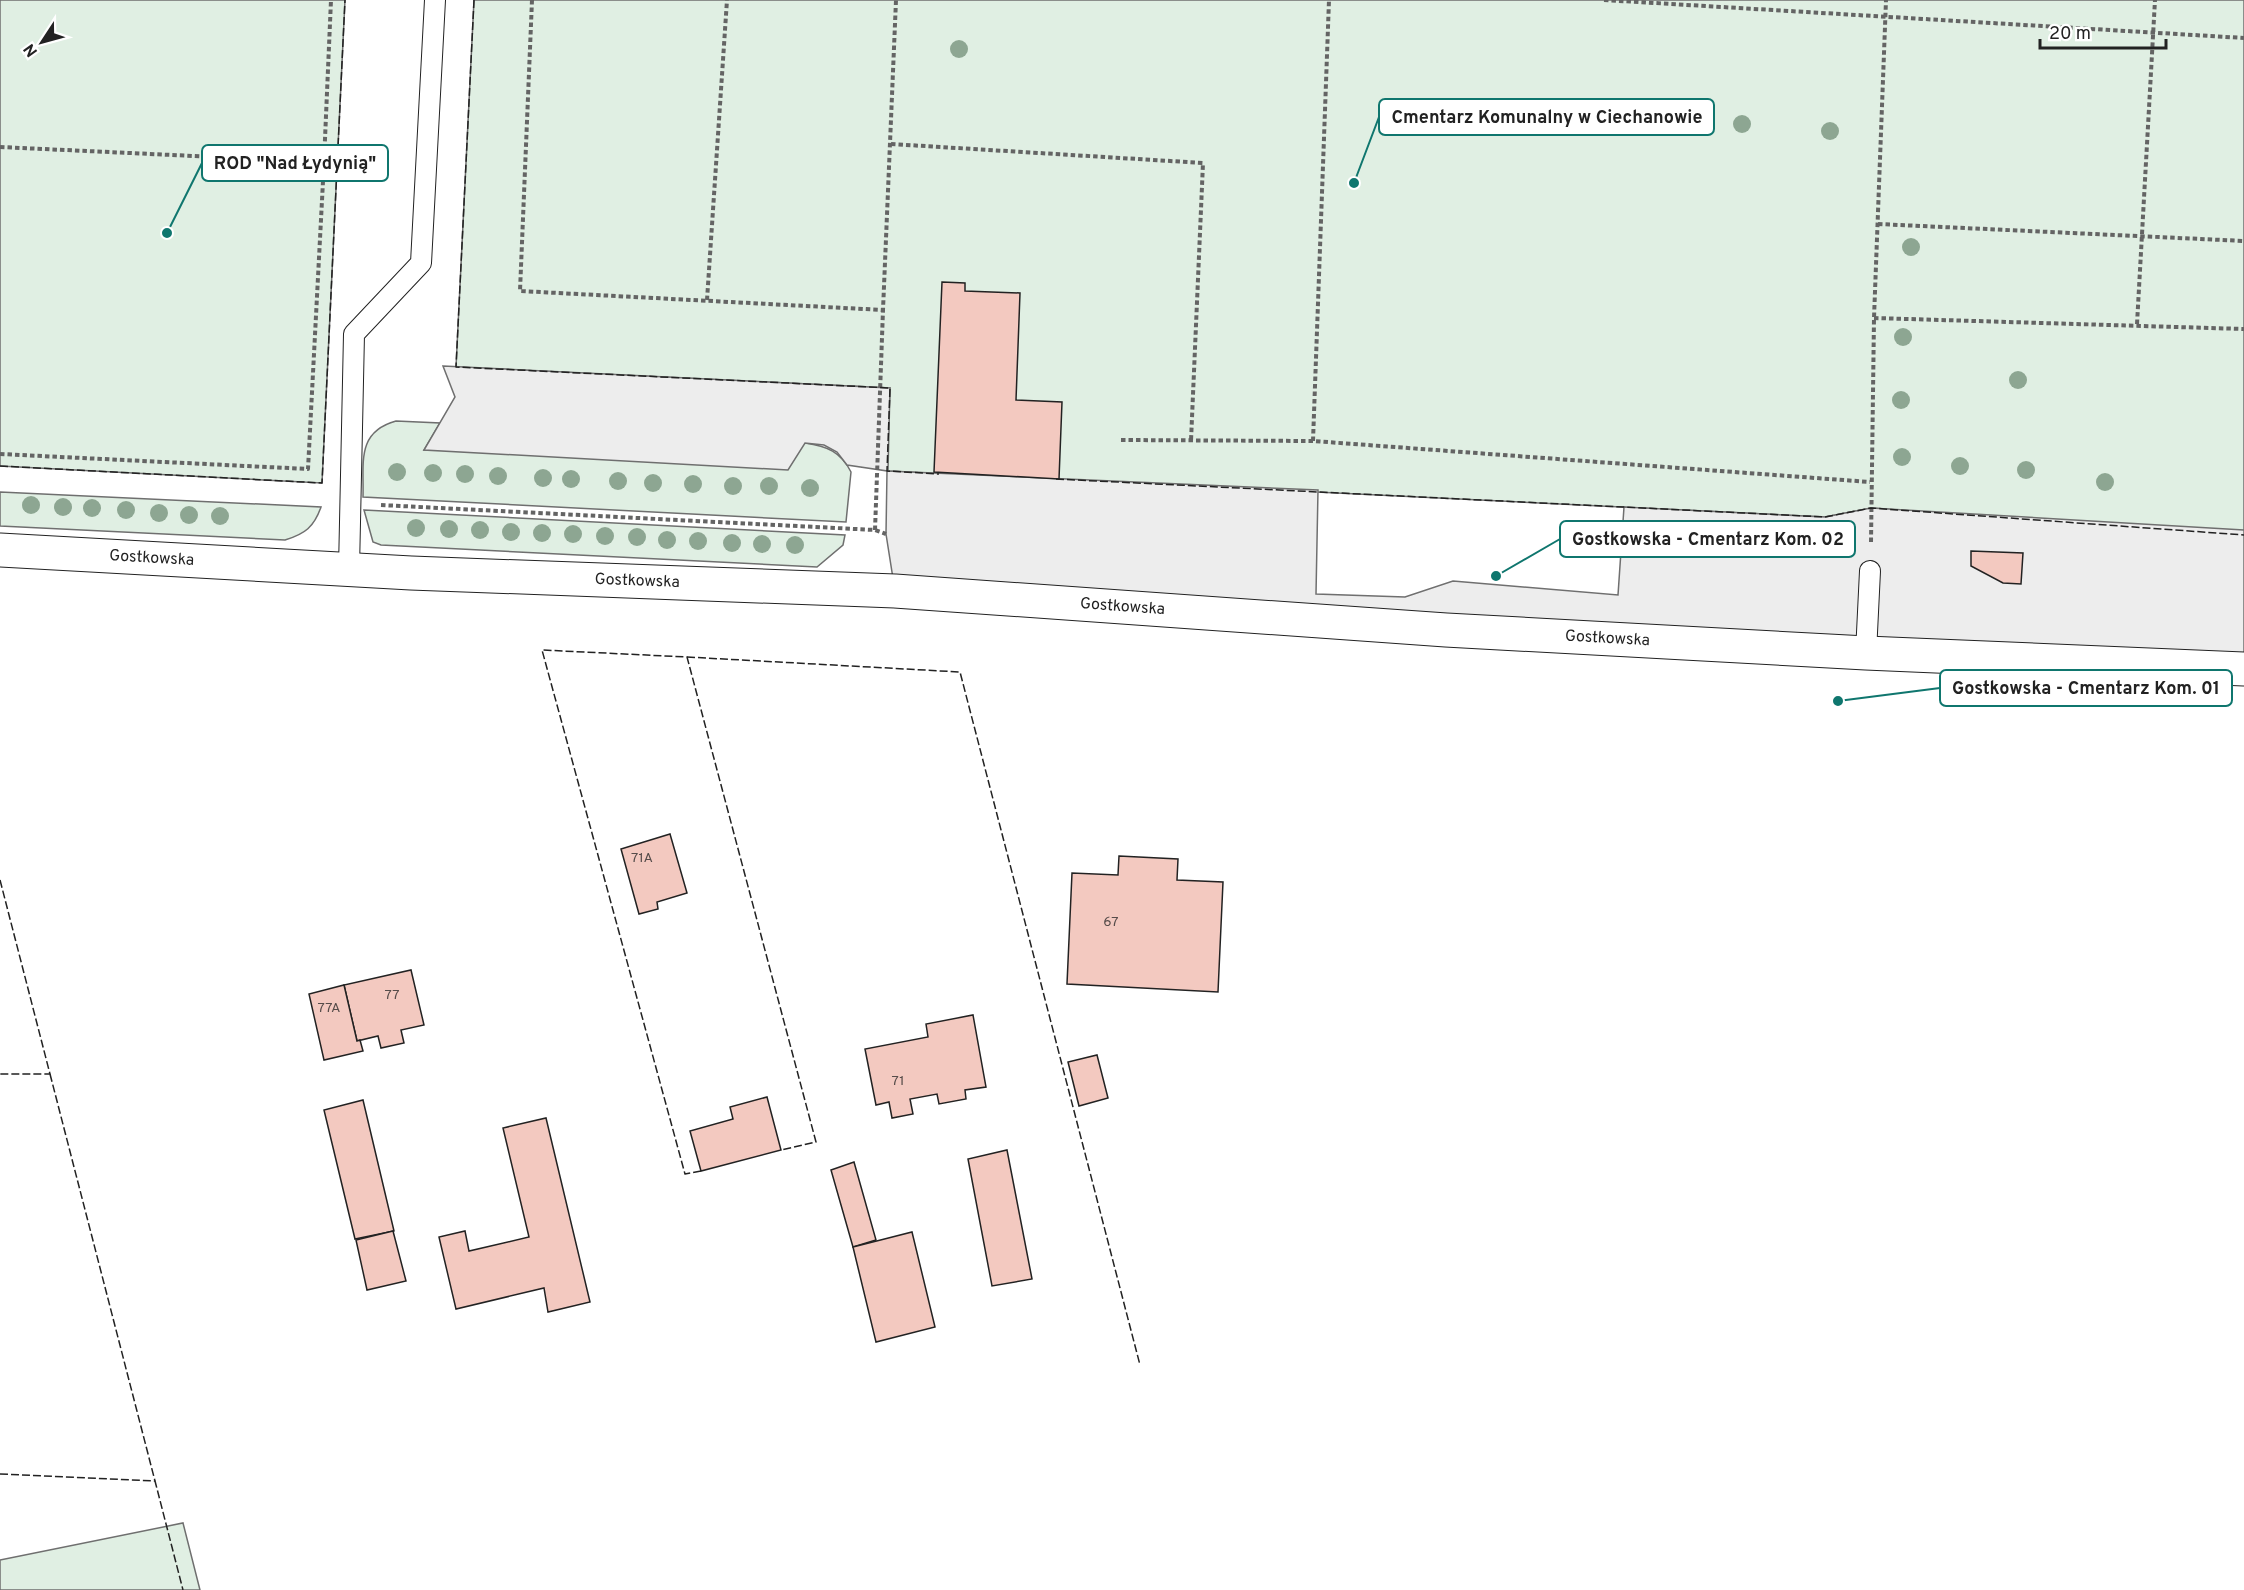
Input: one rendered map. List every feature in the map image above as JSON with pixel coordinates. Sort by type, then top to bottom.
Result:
[{"type":"street","name":"Gostkowska","points":[[0,550],[349,569],[895,591],[1446,630],[1866,653],[2244,669]]},
{"type":"lane","points":[[349,569],[354,334],[421,263],[435,0]]},
{"type":"lane","points":[[1866,653],[1870,571]]},
{"type":"path","points":[[0,454],[308,469],[332,0]]},
{"type":"path","points":[[532,0],[520,291],[884,310]]},
{"type":"path","points":[[707,300],[727,0]]},
{"type":"path","points":[[875,530],[896,0]]},
{"type":"path","points":[[1313,441],[1329,0]]},
{"type":"path","points":[[1604,0],[2244,38]]},
{"type":"path","points":[[1870,571],[1870,482],[1886,0]]},
{"type":"path","points":[[2137,324],[2155,0]]},
{"type":"path","points":[[891,144],[1203,164],[1191,441]]},
{"type":"path","points":[[0,147],[324,162]]},
{"type":"path","points":[[1878,224],[2244,241]]},
{"type":"path","points":[[1875,318],[2137,324],[2244,329]]},
{"type":"path","points":[[1121,440],[1313,441],[1870,482]]},
{"type":"path","points":[[350,504],[875,530],[886,534]]},
{"type":"green space","points":[[0,0],[345,0],[322,483],[0,466]]},
{"type":"green space","points":[[474,0],[2244,0],[2244,535],[1871,508],[1825,517],[887,471],[890,388],[456,367]]},
{"type":"green space","points":[[396,421],[440,423],[424,450],[813,444],[827,448],[838,455],[851,472],[846,522],[363,497],[363,461],[368,441],[383,426]]},
{"type":"green space","points":[[0,492],[321,507],[308,529],[285,540],[0,526]]},
{"type":"green space","points":[[364,510],[845,535],[843,545],[817,567],[381,545],[373,542]]},
{"type":"green space","points":[[183,1523],[200,1590],[0,1590],[0,1560]]},
{"type":"shaded area","points":[[443,366],[890,388],[888,471],[1318,490],[1316,594],[1405,597],[1453,581],[1618,595],[1624,507],[1825,517],[1871,508],[2244,530],[2244,669],[895,591],[886,534],[887,471],[847,465],[837,452],[824,445],[805,443],[788,470],[424,450],[455,397]]},
{"type":"building","points":[[942,282],[965,283],[965,291],[1020,293],[1016,400],[1062,402],[1059,479],[934,472]]},
{"type":"building","points":[[1971,551],[2023,553],[2021,584],[2003,583],[1971,566]]},
{"type":"building","points":[[670,834],[687,893],[657,902],[658,909],[639,914],[621,849]]},
{"type":"building","points":[[1119,856],[1178,859],[1177,880],[1223,882],[1218,992],[1067,984],[1072,873],[1118,875]]},
{"type":"building","points":[[411,970],[424,1025],[401,1030],[404,1043],[381,1048],[378,1036],[357,1041],[344,985]]},
{"type":"building","points":[[344,985],[357,1041],[360,1040],[363,1051],[324,1060],[309,994]]},
{"type":"building","points":[[973,1015],[986,1087],[965,1090],[966,1099],[939,1104],[937,1094],[910,1099],[913,1114],[892,1118],[889,1102],[876,1105],[865,1049],[928,1037],[926,1024]]},
{"type":"building","points":[[1097,1055],[1108,1098],[1079,1106],[1068,1062]]},
{"type":"building","points":[[767,1097],[781,1150],[701,1171],[690,1131],[733,1119],[730,1107]]},
{"type":"building","points":[[363,1100],[394,1231],[355,1239],[324,1110]]},
{"type":"building","points":[[546,1118],[590,1302],[548,1312],[544,1288],[456,1309],[439,1237],[465,1231],[469,1251],[529,1237],[503,1128]]},
{"type":"building","points":[[1007,1150],[1032,1279],[992,1286],[968,1159]]},
{"type":"building","points":[[854,1162],[876,1240],[853,1247],[831,1170]]},
{"type":"building","points":[[393,1231],[406,1281],[367,1290],[356,1240]]},
{"type":"building","points":[[912,1232],[935,1327],[876,1342],[853,1247]]},
{"type":"fence","points":[[0,466],[322,483],[345,0]]},
{"type":"fence","points":[[474,0],[456,367],[890,388],[887,471],[939,474]]},
{"type":"fence","points":[[1056,479],[1825,517],[1871,508],[2244,535]]},
{"type":"fence","points":[[701,1171],[685,1174],[542,650],[687,657],[816,1142],[781,1150]]},
{"type":"fence","points":[[687,657],[960,672],[1140,1365]]},
{"type":"fence","points":[[0,880],[50,1074],[0,1074]]},
{"type":"fence","points":[[50,1074],[155,1481]]},
{"type":"fence","points":[[0,1474],[155,1481],[183,1590]]},
{"type":"place","name":"Cmentarz Komunalny w Ciechanowie","points":[[1354,183]]},
{"type":"place","name":"ROD \"Nad Łydynią\"","points":[[167,233]]},
{"type":"place","name":"Gostkowska - Cmentarz Kom. 02","points":[[1496,576]]},
{"type":"place","name":"Gostkowska - Cmentarz Kom. 01","points":[[1838,701]]}]
